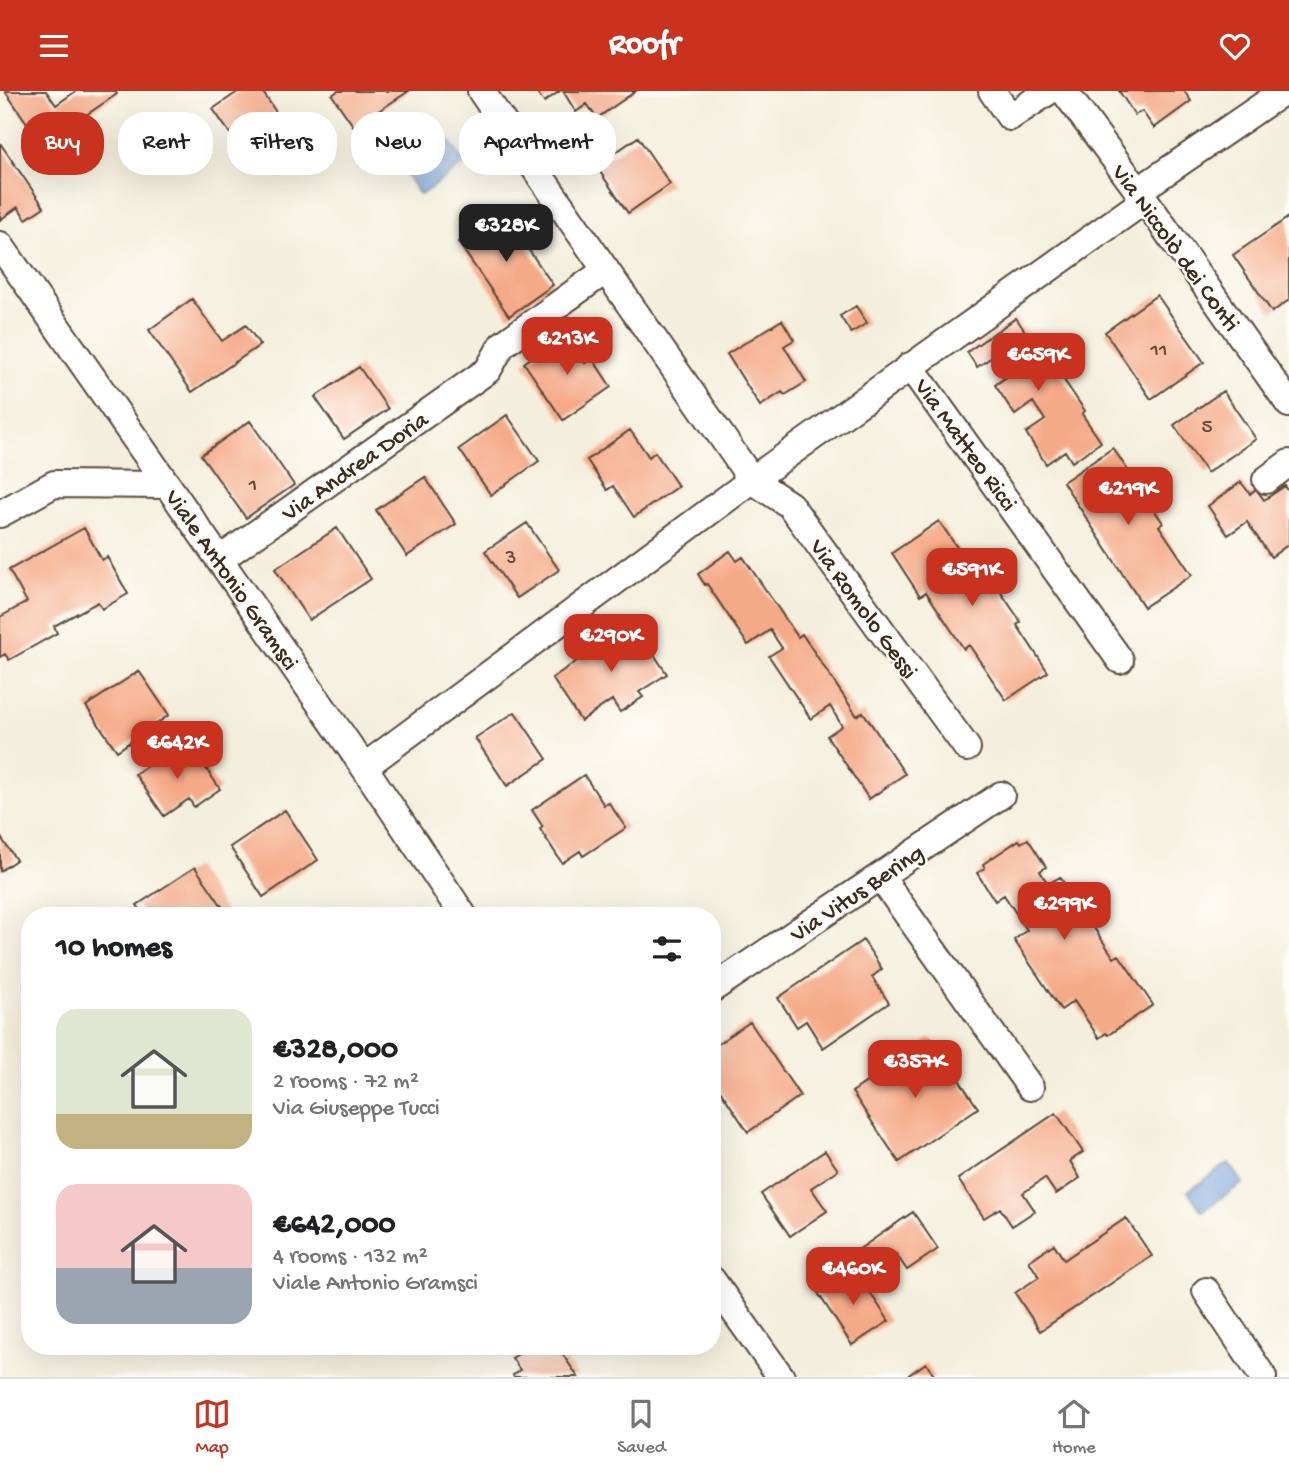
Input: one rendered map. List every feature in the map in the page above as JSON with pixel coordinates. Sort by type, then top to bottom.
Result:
[{"type":"street","points":[[481,91],[752,480]]},
{"type":"street","points":[[992,91],[1010,117],[1049,91]]},
{"type":"street","name":"Via Niccolò dei Conti","points":[[1064,91],[1142,195],[1289,404]]},
{"type":"street","points":[[364,767],[1284,91]]},
{"type":"street","name":"Viale Antonio Gramsci","points":[[0,245],[364,767],[458,907]]},
{"type":"street","name":"Via Andrea Doria","points":[[219,560],[488,370],[502,345],[606,270]]},
{"type":"street","name":"Via Matteo Ricci","points":[[910,366],[1120,660]]},
{"type":"street","points":[[1266,480],[1289,463]]},
{"type":"street","name":"Via Romolo Gessi","points":[[752,480],[790,505],[967,748]]},
{"type":"street","points":[[0,514],[54,484],[167,485]]},
{"type":"street","name":"Via Vitus Bering","points":[[721,983],[1001,795]]},
{"type":"street","points":[[880,876],[1030,1087]]},
{"type":"street","points":[[1206,1291],[1263,1377]]},
{"type":"street","points":[[721,1292],[782,1377]]},
{"type":"water","points":[[445,135],[459,155],[459,168],[420,195],[407,175],[445,175]]},
{"type":"water","points":[[1229,1163],[1243,1183],[1202,1211],[1188,1191]]},
{"type":"building","points":[[5,91],[46,91],[56,105],[76,91],[115,91],[117,94],[91,112],[21,112],[21,114]]},
{"type":"building","points":[[239,91],[262,91],[276,112],[227,112],[227,129],[213,109]]},
{"type":"building","points":[[338,91],[409,91],[377,112],[351,112],[351,123],[332,95]]},
{"type":"building","points":[[536,91],[560,91],[544,102]]},
{"type":"building","points":[[563,91],[636,91],[606,112],[593,112],[587,104],[576,112]]},
{"type":"building","points":[[1119,91],[1184,91],[1191,101],[1154,128],[1142,111],[1135,115]]},
{"type":"building","points":[[638,137],[670,184],[628,213],[602,175],[616,175],[616,152]]},
{"type":"building","points":[[0,143],[44,207],[26,219],[18,207],[0,220]]},
{"type":"building","points":[[502,211],[553,285],[509,316],[458,242]]},
{"type":"building","points":[[1289,217],[1289,300],[1272,312],[1233,255]]},
{"type":"building","points":[[1157,295],[1204,362],[1151,399],[1105,332]]},
{"type":"building","points":[[192,299],[222,341],[246,325],[260,345],[192,392],[149,330]]},
{"type":"building","points":[[856,306],[867,323],[851,333],[840,316]]},
{"type":"building","points":[[1016,318],[1049,366],[1053,364],[1085,411],[1082,414],[1101,442],[1072,462],[1065,451],[1046,464],[1026,433],[1045,420],[1033,402],[1015,415],[995,385],[1009,375],[995,355],[977,367],[967,352]]},
{"type":"building","points":[[782,320],[794,340],[784,346],[806,382],[785,395],[782,392],[760,406],[727,354]]},
{"type":"building","points":[[565,334],[585,363],[592,358],[611,387],[563,420],[524,363]]},
{"type":"building","points":[[359,367],[388,409],[344,439],[315,397]]},
{"type":"building","points":[[1223,391],[1256,439],[1207,473],[1174,425]]},
{"type":"building","points":[[507,415],[539,461],[491,495],[459,449]]},
{"type":"building","points":[[250,421],[294,485],[246,518],[201,455]]},
{"type":"building","points":[[630,430],[649,457],[655,452],[678,486],[634,517],[613,486],[607,490],[587,460]]},
{"type":"building","points":[[1113,448],[1163,523],[1159,526],[1192,575],[1144,607],[1063,482]]},
{"type":"building","points":[[425,477],[456,524],[407,556],[376,510]]},
{"type":"building","points":[[1241,482],[1250,494],[1256,489],[1264,500],[1285,486],[1289,492],[1289,544],[1271,557],[1247,522],[1228,535],[1208,506]]},
{"type":"building","points":[[939,521],[965,559],[974,553],[1021,622],[1017,625],[1048,672],[1006,700],[969,645],[964,649],[926,592],[920,596],[892,553]]},
{"type":"building","points":[[527,523],[559,570],[517,598],[485,551]]},
{"type":"building","points":[[84,528],[102,560],[107,557],[128,594],[102,609],[98,602],[54,626],[57,633],[9,660],[5,654],[0,657],[0,617],[27,602],[9,570]]},
{"type":"building","points":[[337,528],[371,579],[309,620],[275,569]]},
{"type":"building","points":[[730,551],[737,561],[743,557],[798,637],[802,634],[857,716],[863,712],[905,774],[869,799],[827,736],[842,726],[830,706],[811,719],[769,656],[782,648],[770,630],[748,645],[698,574]]},
{"type":"building","points":[[633,623],[667,674],[639,692],[643,697],[620,712],[612,700],[581,721],[552,678]]},
{"type":"building","points":[[139,671],[169,715],[117,751],[86,706]]},
{"type":"building","points":[[515,712],[547,759],[507,786],[475,738]]},
{"type":"building","points":[[193,749],[220,789],[194,807],[189,799],[164,816],[135,774],[170,751],[177,761]]},
{"type":"building","points":[[584,775],[604,805],[609,803],[626,828],[583,856],[580,851],[562,863],[540,829],[543,827],[532,810]]},
{"type":"building","points":[[285,810],[318,860],[263,897],[230,847]]},
{"type":"building","points":[[0,836],[16,860],[0,871]]},
{"type":"building","points":[[1028,839],[1046,867],[1040,871],[1048,884],[1060,877],[1114,958],[1119,955],[1153,1005],[1108,1035],[1106,1033],[1099,1038],[1074,1001],[1061,1010],[1014,940],[1027,930],[1004,895],[995,901],[977,873],[985,868],[983,864],[1019,840],[1021,843]]},
{"type":"building","points":[[195,867],[222,907],[138,907],[137,905]]},
{"type":"building","points":[[863,940],[882,969],[872,977],[889,1003],[823,1048],[806,1021],[797,1027],[778,998]]},
{"type":"building","points":[[750,1022],[800,1096],[748,1132],[721,1092],[721,1042]]},
{"type":"building","points":[[931,1038],[978,1108],[899,1162],[852,1092]]},
{"type":"building","points":[[1056,1113],[1083,1152],[1070,1161],[1080,1178],[1056,1194],[1045,1178],[1023,1193],[1035,1211],[1012,1226],[1000,1208],[984,1218],[958,1179]]},
{"type":"building","points":[[825,1151],[838,1170],[811,1188],[827,1211],[790,1236],[761,1194]]},
{"type":"building","points":[[913,1212],[938,1249],[907,1270],[896,1254],[872,1270],[858,1250]]},
{"type":"building","points":[[1126,1218],[1152,1256],[1040,1331],[1015,1293],[1039,1277],[1029,1261],[1054,1244],[1064,1260]]},
{"type":"building","points":[[854,1269],[889,1321],[852,1345],[818,1293]]},
{"type":"building","points":[[517,1355],[563,1355],[578,1377],[514,1377],[520,1370],[512,1358]]},
{"type":"building","points":[[926,1363],[935,1377],[906,1377]]}]
